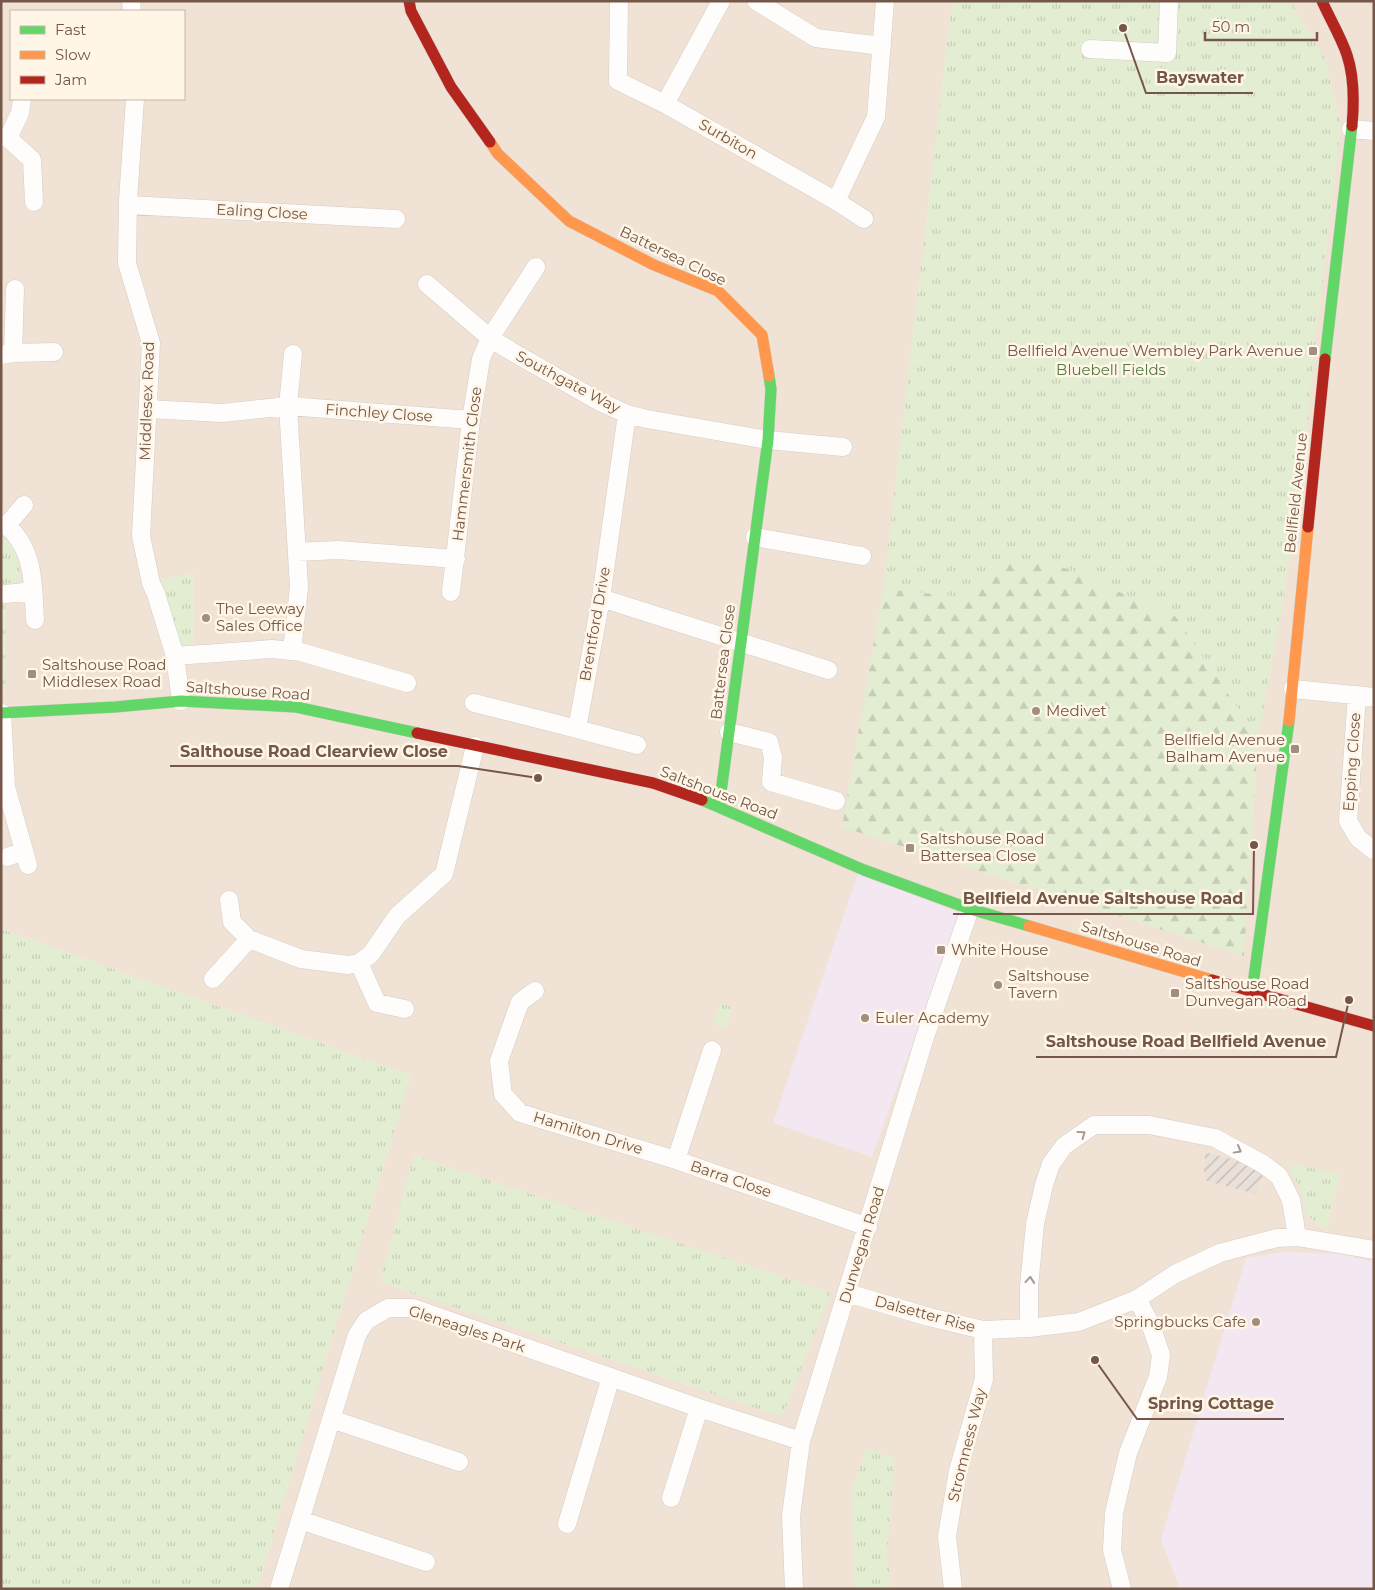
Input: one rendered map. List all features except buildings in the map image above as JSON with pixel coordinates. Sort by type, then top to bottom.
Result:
[{"type":"street","name":"Battersea Close","points":[[409,1],[411,11],[451,87],[498,154],[569,221],[654,265],[718,291],[762,335],[771,388],[768,440],[720,807]]},
{"type":"street","name":"Surbiton","points":[[619,1],[618,81],[665,104],[836,201],[864,219]]},
{"type":"street","points":[[665,104],[721,1]]},
{"type":"street","points":[[756,1],[816,38],[882,46]]},
{"type":"street","points":[[836,201],[876,117],[885,1]]},
{"type":"street","points":[[1090,49],[1167,53],[1169,1]]},
{"type":"street","name":"Bellfield Avenue","points":[[1252,992],[1293,689],[1320,403],[1353,112],[1351,75],[1346,55],[1322,1]]},
{"type":"street","points":[[22,100],[20,113],[4,138],[32,160],[34,202]]},
{"type":"street","name":"Middlesex Road","points":[[135,100],[128,205],[127,262],[151,343],[140,536],[151,583],[176,656],[181,701]]},
{"type":"street","points":[[1351,128],[1374,131]]},
{"type":"street","name":"Ealing Close","points":[[128,205],[396,219]]},
{"type":"street","points":[[490,338],[536,267]]},
{"type":"street","name":"Southgate Way","points":[[427,284],[490,338],[600,402],[627,414],[768,440],[843,447]]},
{"type":"street","points":[[15,289],[7,354],[54,352]]},
{"type":"street","name":"Hammersmith Close","points":[[451,592],[480,359],[490,338]]},
{"type":"street","points":[[292,651],[299,587],[288,406],[293,354]]},
{"type":"street","name":"Finchley Close","points":[[148,409],[222,413],[288,406],[471,420]]},
{"type":"street","name":"Brentford Drive","points":[[577,729],[601,598],[627,414]]},
{"type":"street","points":[[24,505],[4,525],[21,541],[32,567],[34,620]]},
{"type":"street","points":[[755,537],[862,556]]},
{"type":"street","points":[[297,552],[338,550],[456,558]]},
{"type":"street","points":[[6,594],[33,591]]},
{"type":"street","points":[[601,598],[828,670]]},
{"type":"street","points":[[176,656],[272,649],[292,651],[338,662],[407,683]]},
{"type":"street","points":[[1293,689],[1365,696]]},
{"type":"street","name":"Epping Close","points":[[1365,696],[1348,821],[1358,838],[1373,850]]},
{"type":"street","name":"Saltshouse Road","points":[[2,713],[115,707],[181,701],[296,707],[653,783],[720,807],[864,870],[970,909],[1374,1026]]},
{"type":"street","points":[[474,703],[637,745]]},
{"type":"street","points":[[2,713],[4,787],[26,858],[7,857]]},
{"type":"street","points":[[729,732],[769,742],[773,757],[771,782],[836,801]]},
{"type":"street","points":[[229,900],[232,922],[248,939],[301,959],[348,965],[359,963],[371,954],[397,916],[444,874],[475,746]]},
{"type":"street","name":"Dunvegan Road","points":[[794,1589],[791,1516],[802,1442],[926,1037],[970,909]]},
{"type":"street","points":[[213,979],[248,939]]},
{"type":"street","points":[[359,963],[377,1003],[405,1009]]},
{"type":"street","name":"Hamilton Drive","points":[[535,991],[520,1002],[498,1061],[503,1094],[520,1113],[676,1160]]},
{"type":"street","name":"Barra Close","points":[[712,1050],[676,1160],[868,1227]]},
{"type":"street","points":[[1029,1328],[1029,1287],[1035,1224],[1044,1185],[1051,1164],[1064,1146],[1094,1126],[1149,1125],[1216,1138],[1263,1164],[1279,1176],[1292,1200],[1297,1237]]},
{"type":"street","name":"Dalsetter Rise","points":[[847,1293],[929,1317],[983,1330],[1029,1328],[1079,1322],[1137,1299],[1175,1274],[1220,1253],[1277,1238],[1297,1237],[1373,1247]]},
{"type":"street","points":[[1122,1589],[1112,1550],[1114,1513],[1128,1453],[1158,1377],[1161,1355],[1150,1323],[1137,1299]]},
{"type":"street","name":"Gleneagles Park","points":[[279,1589],[357,1335],[366,1321],[388,1308],[413,1308],[802,1442]]},
{"type":"street","name":"Stromness Way","points":[[953,1589],[947,1536],[958,1471],[984,1379],[983,1330]]},
{"type":"street","points":[[567,1524],[611,1377]]},
{"type":"street","points":[[671,1498],[699,1408]]},
{"type":"street","points":[[331,1419],[459,1462]]},
{"type":"street","points":[[300,1520],[426,1562]]},
{"type":"shaded area","points":[[1,1],[1374,1],[1374,1589],[257,1589],[410,1075],[1,929]]},
{"type":"shaded area","name":"Euler Academy","points":[[858,873],[959,913],[872,1157],[773,1123]]},
{"type":"shaded area","points":[[1205,1153],[1238,1161],[1255,1169],[1264,1177],[1258,1184],[1256,1194],[1207,1181],[1204,1171]]},
{"type":"shaded area","points":[[1282,1252],[1339,1254],[1374,1262],[1374,1496],[1371,1507],[1374,1508],[1374,1589],[1180,1589],[1161,1539],[1246,1258]]},
{"type":"green space","name":"Bluebell Fields","points":[[952,1],[1290,1],[1325,59],[1341,124],[1316,336],[1304,460],[1284,596],[1258,738],[1176,617],[1053,563],[997,560],[973,598],[883,589]]},
{"type":"green space","points":[[1,535],[14,549],[20,573],[20,580],[2,585],[2,604],[6,605],[6,691],[1,691]]},
{"type":"green space","points":[[997,560],[1053,563],[1176,617],[1258,738],[1244,956],[842,827],[883,589],[973,598]]},
{"type":"green space","points":[[194,573],[194,644],[182,649],[161,579]]},
{"type":"green space","points":[[1,929],[411,1075],[257,1589],[1,1589]]},
{"type":"green space","points":[[720,1003],[733,1007],[726,1028],[714,1024]]},
{"type":"green space","points":[[414,1155],[831,1293],[782,1417],[380,1282]]},
{"type":"green space","points":[[1294,1164],[1340,1174],[1327,1228],[1322,1228],[1305,1212],[1298,1184],[1289,1171]]},
{"type":"green space","points":[[867,1448],[895,1458],[887,1556],[892,1589],[856,1589],[853,1572],[852,1488]]},
{"type":"traffic: fast","points":[[1325,359],[1352,126]]},
{"type":"traffic: fast","points":[[719,807],[768,440],[771,389],[769,376]]},
{"type":"traffic: fast","points":[[1,713],[115,707],[181,701],[296,707],[417,733]]},
{"type":"traffic: fast","points":[[1252,992],[1289,721]]},
{"type":"traffic: fast","points":[[702,800],[864,870],[970,909],[1029,926]]},
{"type":"traffic: slow","points":[[490,142],[498,154],[569,221],[654,265],[718,291],[762,335],[769,376]]},
{"type":"traffic: slow","points":[[1289,721],[1308,527]]},
{"type":"traffic: slow","points":[[1029,926],[1212,980]]},
{"type":"traffic: jam","points":[[409,1],[411,11],[451,87],[490,142]]},
{"type":"traffic: jam","points":[[1322,1],[1342,42],[1349,63],[1353,90],[1352,126]]},
{"type":"traffic: jam","points":[[1308,527],[1325,359]]},
{"type":"traffic: jam","points":[[417,733],[653,783],[702,800]]},
{"type":"traffic: jam","points":[[1212,980],[1374,1026]]},
{"type":"place","name":"Bayswater","points":[[1123,28]]},
{"type":"place","name":"Bellfield Avenue Wembley Park Avenue","points":[[1313,351]]},
{"type":"place","name":"The Leeway Sales Office","points":[[206,618]]},
{"type":"place","name":"Saltshouse Road Middlesex Road","points":[[32,674]]},
{"type":"place","name":"Medivet","points":[[1036,711]]},
{"type":"place","name":"Bellfield Avenue Balham Avenue","points":[[1295,749]]},
{"type":"place","name":"Salthouse Road Clearview Close","points":[[538,778]]},
{"type":"place","name":"Bellfield Avenue Saltshouse Road","points":[[1254,845]]},
{"type":"place","name":"Saltshouse Road Battersea Close","points":[[910,848]]},
{"type":"place","name":"White House","points":[[941,950]]},
{"type":"place","name":"Saltshouse Tavern","points":[[998,985]]},
{"type":"place","name":"Saltshouse Road Dunvegan Road","points":[[1175,993]]},
{"type":"place","name":"Saltshouse Road Bellfield Avenue","points":[[1349,1000]]},
{"type":"place","name":"Euler Academy","points":[[865,1018]]},
{"type":"place","name":"Springbucks Cafe","points":[[1256,1322]]},
{"type":"place","name":"Spring Cottage","points":[[1095,1360]]}]
